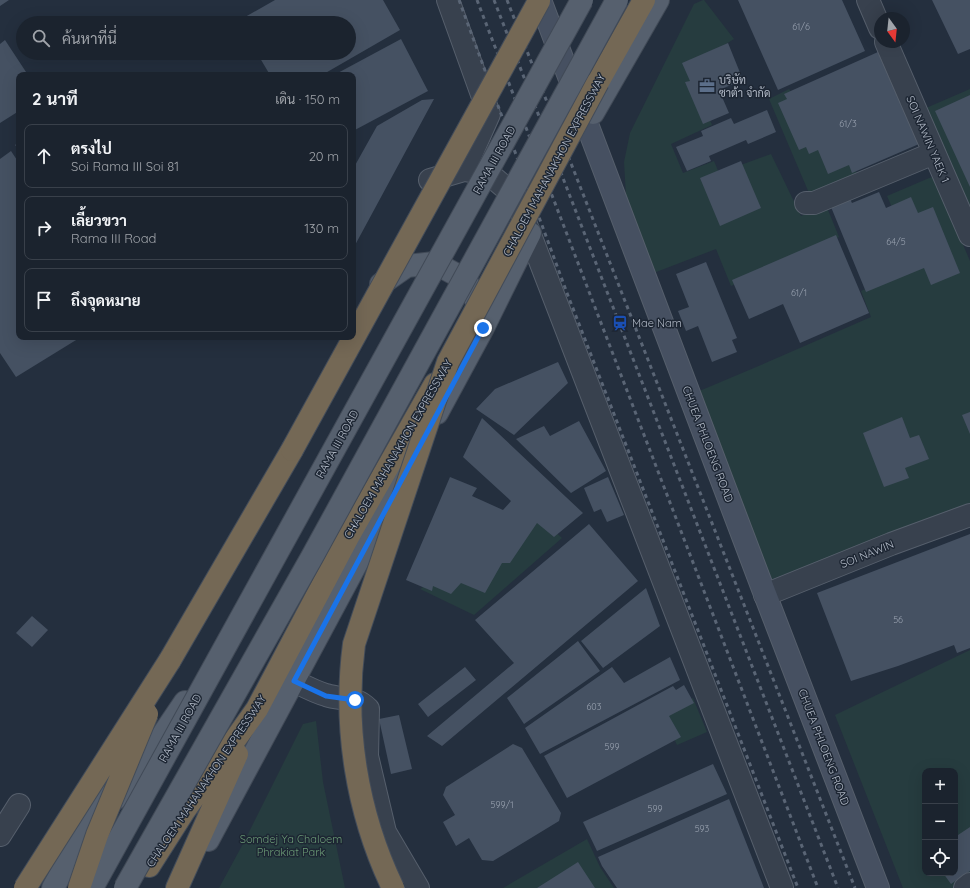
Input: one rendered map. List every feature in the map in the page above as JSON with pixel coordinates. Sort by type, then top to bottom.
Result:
[{"type":"highway","points":[[356,334],[540,0]]},
{"type":"highway","name":"CHALOEM MAHANAKHON EXPRESSWAY","points":[[137,888],[155,855],[184,811],[257,709],[348,537],[448,362],[598,82],[644,0]]},
{"type":"highway","points":[[25,888],[170,660],[292,450],[353,340]]},
{"type":"highway","points":[[393,888],[383,868],[362,805],[352,745],[350,670],[354,644],[448,362]]},
{"type":"highway","points":[[79,888],[97,836],[170,660]]},
{"type":"highway","points":[[177,888],[257,709]]},
{"type":"main road","name":"RAMA III ROAD","points":[[65,866],[164,733],[213,658],[574,0]]},
{"type":"main road","name":"RAMA III ROAD","points":[[92,888],[582,0]]},
{"type":"main road","points":[[127,888],[350,476],[611,0]]},
{"type":"main road","points":[[127,888],[312,557],[617,0]]},
{"type":"main road","points":[[587,122],[658,0]]},
{"type":"main road","points":[[356,318],[480,86]]},
{"type":"main road","points":[[183,888],[483,328],[530,233]]},
{"type":"main road","points":[[371,292],[407,266],[435,264],[466,280],[476,300],[483,328]]},
{"type":"main road","name":"RAMA III ROAD","points":[[53,888],[160,672],[195,605],[275,457],[343,340]]},
{"type":"street","points":[[448,0],[489,114],[464,170]]},
{"type":"street","name":"CHUEA PHLOENG ROAD","points":[[540,0],[765,595],[878,888]]},
{"type":"street","points":[[868,0],[874,14]]},
{"type":"street","name":"SOI NAWIN YAEK 1","points":[[889,48],[970,235]]},
{"type":"street","points":[[806,203],[814,203],[934,153]]},
{"type":"street","points":[[430,180],[464,170],[490,174],[515,196],[782,888]]},
{"type":"street","name":"SOI NAWIN","points":[[765,595],[891,544],[970,515]]},
{"type":"street","points":[[294,681],[326,696],[355,700],[363,704],[368,709],[367,756],[385,832],[418,888]]},
{"type":"street","points":[[0,835],[19,805]]},
{"type":"street","points":[[965,888],[970,884]]},
{"type":"green space","points":[[703,0],[734,39],[689,67],[712,125],[671,144],[683,173],[714,161],[719,173],[771,154],[801,216],[826,205],[839,237],[731,286],[716,249],[651,274],[627,213],[624,162],[630,133],[694,4]]},
{"type":"green space","points":[[789,89],[857,173],[809,193],[769,99]]},
{"type":"green space","points":[[970,89],[970,211],[926,108]]},
{"type":"green space","points":[[934,176],[970,261],[970,503],[770,580],[697,392],[871,317],[861,291],[917,264],[887,196]]},
{"type":"green space","points":[[538,516],[562,538],[474,615],[420,589]]},
{"type":"green space","points":[[970,650],[970,877],[955,888],[903,888],[835,715]]},
{"type":"green space","points":[[693,698],[707,732],[677,745],[662,714]]},
{"type":"green space","name":"Somdej Ya Chaloem Phrakiat Park","points":[[316,721],[323,782],[345,888],[219,888],[244,842],[303,724]]},
{"type":"green space","points":[[587,839],[600,867],[614,888],[503,888]]},
{"type":"building","points":[[0,0],[9,0],[0,6]]},
{"type":"building","points":[[275,0],[383,0],[400,30],[356,55],[356,16],[247,16]]},
{"type":"building","points":[[738,0],[842,0],[865,51],[778,90]]},
{"type":"building","points":[[932,0],[970,0],[970,49],[958,54]]},
{"type":"building","points":[[401,39],[428,91],[356,129],[356,72],[340,72]]},
{"type":"building","points":[[5,40],[16,57],[16,60],[18,60],[26,72],[16,72],[16,113],[0,123],[0,44]]},
{"type":"building","name":"บริษัท ซาต้า จำกัด","points":[[728,43],[743,80],[719,90],[729,113],[703,124],[685,82],[690,81],[682,63]]},
{"type":"building","points":[[878,52],[919,144],[852,173],[849,165],[828,174],[818,150],[809,154],[806,147],[799,150],[778,103],[787,99],[784,94]]},
{"type":"building","points":[[261,60],[348,60],[327,72],[268,72]]},
{"type":"building","points":[[970,95],[970,187],[935,111]]},
{"type":"building","points":[[434,99],[356,243],[356,164],[377,126],[422,100]]},
{"type":"building","points":[[767,110],[776,132],[748,144],[746,140],[709,156],[711,161],[687,171],[676,147],[703,136],[701,131],[731,118],[734,124]]},
{"type":"building","points":[[11,151],[16,158],[16,340],[76,340],[16,377],[0,353],[0,159]]},
{"type":"building","points":[[741,161],[761,208],[720,226],[700,178]]},
{"type":"building","points":[[879,192],[886,208],[911,197],[918,213],[933,207],[960,273],[931,285],[924,268],[866,292],[831,207],[850,199],[852,203]]},
{"type":"building","points":[[836,235],[869,313],[800,343],[783,304],[749,319],[732,280]]},
{"type":"building","points":[[706,262],[737,338],[732,340],[737,352],[712,362],[698,326],[686,331],[678,311],[689,307],[676,274]]},
{"type":"building","points":[[558,362],[568,383],[514,435],[476,409],[495,389]]},
{"type":"building","points":[[970,412],[970,434],[962,415]]},
{"type":"building","points":[[902,417],[910,438],[919,435],[929,459],[905,468],[909,478],[884,487],[863,433]]},
{"type":"building","points":[[482,418],[583,513],[554,537],[537,523],[510,563],[502,563],[485,593],[461,583],[451,594],[433,586],[432,591],[406,580],[450,477],[477,488],[472,496],[503,510],[511,501],[463,457]]},
{"type":"building","points":[[579,421],[606,471],[571,493],[516,439],[544,426],[550,436]]},
{"type":"building","points":[[608,477],[624,515],[607,522],[601,509],[594,512],[584,488]]},
{"type":"building","points":[[589,524],[638,581],[442,746],[427,736],[514,663],[475,620]]},
{"type":"building","points":[[970,534],[970,648],[957,653],[954,645],[898,666],[851,681],[817,593]]},
{"type":"building","points":[[646,588],[660,626],[603,668],[581,641]]},
{"type":"building","points":[[32,616],[48,630],[32,647],[16,633]]},
{"type":"building","points":[[578,641],[600,671],[524,724],[507,698]]},
{"type":"building","points":[[670,657],[680,680],[540,754],[525,728],[612,667],[624,683]]},
{"type":"building","points":[[465,667],[476,680],[428,717],[418,704]]},
{"type":"building","points":[[684,685],[694,703],[669,716],[681,737],[567,798],[544,756],[673,686],[676,690]]},
{"type":"building","points":[[399,715],[412,769],[391,774],[379,719]]},
{"type":"building","points":[[513,744],[522,748],[561,813],[559,821],[493,861],[482,860],[469,838],[456,846],[443,822],[455,815],[443,795],[446,787]]},
{"type":"building","points":[[713,764],[727,794],[597,851],[583,822]]},
{"type":"building","points":[[729,799],[764,888],[617,888],[602,866],[598,857]]},
{"type":"building","points":[[970,827],[970,871],[951,884],[945,876],[958,876],[958,835]]},
{"type":"building","points":[[578,862],[595,888],[537,888]]},
{"type":"railway","points":[[459,0],[567,293],[798,888]]},
{"type":"railway","points":[[477,0],[818,888]]},
{"type":"railway","points":[[494,0],[838,888]]},
{"type":"railway","points":[[507,0],[855,888]]},
{"type":"place","name":"บริษัท ซาต้า จำกัด","points":[[707,86]]},
{"type":"place","name":"Mae Nam","points":[[620,323]]},
{"type":"route","points":[[355,700],[326,696],[294,681],[483,328]]}]
